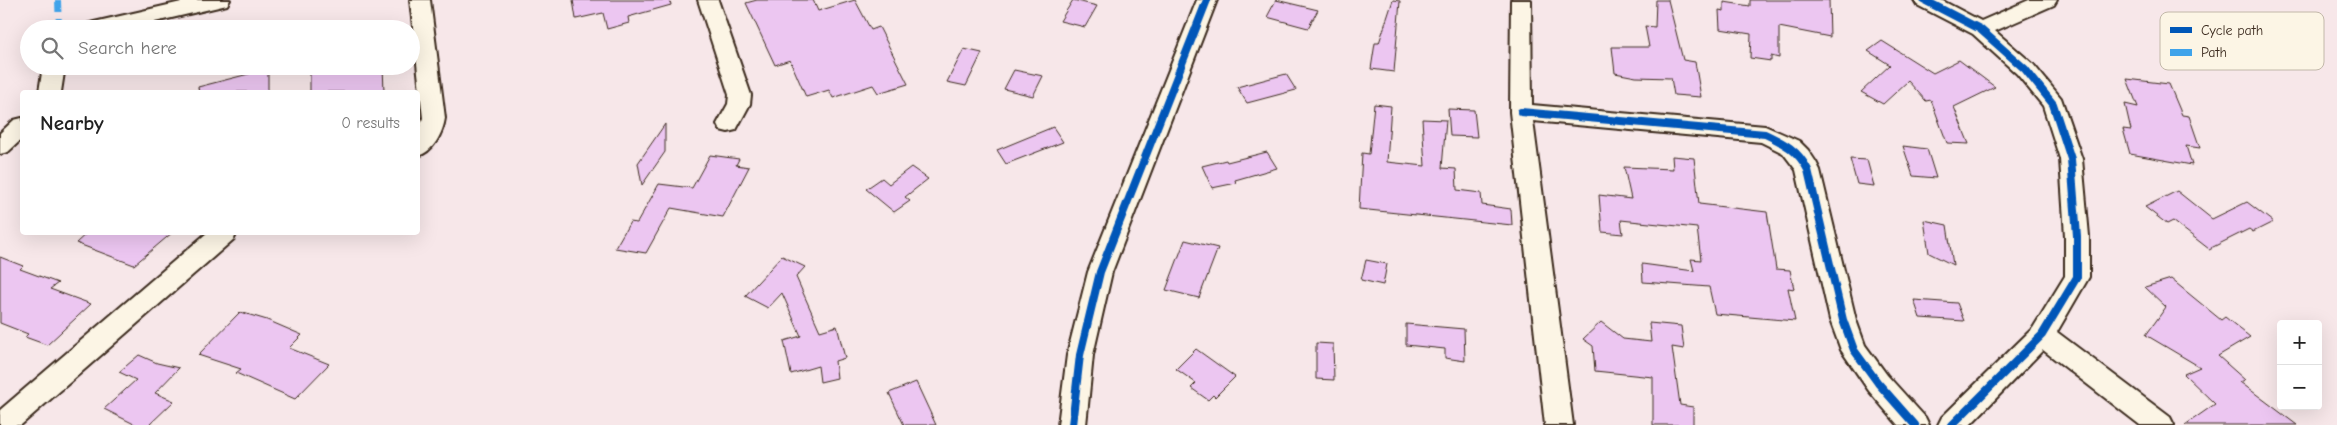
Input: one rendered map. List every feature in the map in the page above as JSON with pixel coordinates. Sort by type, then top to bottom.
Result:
[{"type":"street","points":[[133,20],[220,0]]},
{"type":"street","points":[[420,0],[434,118],[432,129],[420,145]]},
{"type":"street","points":[[708,0],[740,95],[739,104],[728,124]]},
{"type":"street","points":[[1072,425],[1080,355],[1100,272],[1207,0]]},
{"type":"street","points":[[1521,0],[1521,112],[1558,425]]},
{"type":"street","points":[[1924,0],[1980,29],[2025,69],[2053,104],[2071,159],[2077,236],[2077,277],[2042,335],[1952,425]]},
{"type":"street","points":[[1980,29],[2047,0]]},
{"type":"street","points":[[50,90],[53,75]]},
{"type":"street","points":[[1521,112],[1764,134],[1788,144],[1802,156],[1808,170],[1843,320],[1854,350],[1878,383],[1915,425]]},
{"type":"street","points":[[0,146],[20,128]]},
{"type":"street","points":[[2,425],[222,235]]},
{"type":"street","points":[[2042,335],[2160,425]]},
{"type":"building","points":[[573,0],[670,0],[671,5],[628,17],[629,23],[607,29],[603,13],[576,19]]},
{"type":"building","points":[[757,0],[813,0],[818,11],[855,0],[871,30],[879,27],[908,84],[878,93],[873,85],[833,98],[829,90],[806,97],[790,60],[775,65],[746,3]]},
{"type":"building","points":[[1073,0],[1097,6],[1085,27],[1060,21]]},
{"type":"building","points":[[1276,0],[1318,10],[1308,28],[1267,17]]},
{"type":"building","points":[[1393,0],[1400,1],[1394,72],[1371,69],[1375,43],[1379,43]]},
{"type":"building","points":[[1656,0],[1668,0],[1683,60],[1695,62],[1701,97],[1674,95],[1671,78],[1636,77],[1615,73],[1612,47],[1649,47],[1645,26],[1655,27]]},
{"type":"building","points":[[1750,0],[1829,0],[1830,37],[1779,27],[1779,58],[1771,56],[1771,61],[1750,58],[1751,34],[1720,29],[1719,10],[1724,11],[1724,2],[1750,6]]},
{"type":"building","points":[[1882,41],[1933,73],[1959,60],[1995,87],[1954,107],[1969,144],[1947,143],[1931,100],[1926,101],[1908,81],[1883,104],[1861,92],[1890,65],[1868,51]]},
{"type":"building","points":[[964,49],[982,53],[966,86],[947,82]]},
{"type":"building","points":[[1014,70],[1043,76],[1033,96],[1004,89]]},
{"type":"building","points":[[1286,74],[1296,90],[1247,103],[1237,87]]},
{"type":"building","points":[[245,75],[268,75],[268,90],[199,90],[198,87]]},
{"type":"building","points":[[310,75],[383,75],[384,90],[310,90]]},
{"type":"building","points":[[2127,79],[2169,84],[2182,115],[2189,116],[2200,148],[2186,146],[2192,165],[2130,154],[2123,129],[2131,130],[2125,104],[2138,107]]},
{"type":"building","points":[[1374,104],[1391,106],[1387,162],[1425,166],[1422,119],[1446,120],[1442,168],[1456,169],[1457,190],[1481,193],[1482,205],[1511,209],[1512,225],[1359,209],[1362,153],[1369,154]]},
{"type":"building","points":[[1448,109],[1474,110],[1477,137],[1450,136]]},
{"type":"building","points":[[665,124],[665,152],[642,185],[638,163]]},
{"type":"building","points":[[1053,127],[1063,142],[1006,164],[997,150]]},
{"type":"building","points":[[1903,146],[1927,149],[1936,178],[1913,176]]},
{"type":"building","points":[[1267,152],[1277,168],[1235,180],[1236,183],[1212,188],[1202,166],[1226,160],[1227,162]]},
{"type":"building","points":[[710,155],[739,159],[736,165],[749,167],[723,217],[671,208],[646,253],[615,248],[630,222],[637,223],[659,184],[692,188]]},
{"type":"building","points":[[1672,156],[1694,158],[1699,204],[1767,212],[1776,269],[1790,270],[1794,289],[1788,288],[1795,321],[1715,314],[1709,287],[1643,282],[1642,264],[1694,271],[1691,259],[1701,260],[1697,228],[1621,220],[1623,234],[1602,232],[1599,195],[1631,199],[1624,167],[1673,169]]},
{"type":"building","points":[[1850,159],[1867,160],[1874,186],[1857,184]]},
{"type":"building","points":[[911,167],[928,179],[905,197],[910,201],[894,212],[866,189],[882,178],[889,184]]},
{"type":"building","points":[[2177,191],[2212,219],[2247,202],[2273,222],[2253,232],[2249,229],[2209,249],[2173,221],[2167,224],[2145,207]]},
{"type":"building","points":[[1924,220],[1947,225],[1953,265],[1929,253]]},
{"type":"building","points":[[85,235],[169,235],[134,265],[76,243]]},
{"type":"building","points":[[1185,240],[1218,248],[1199,298],[1166,290]]},
{"type":"building","points":[[782,256],[805,267],[796,277],[820,331],[837,326],[845,358],[835,361],[837,378],[820,382],[818,366],[791,374],[784,341],[801,336],[782,293],[768,308],[745,296]]},
{"type":"building","points":[[0,257],[23,266],[20,269],[58,283],[50,289],[91,304],[47,345],[25,337],[28,334],[0,323]]},
{"type":"building","points":[[1366,260],[1387,264],[1383,285],[1361,280]]},
{"type":"building","points":[[2171,279],[2221,320],[2225,317],[2250,337],[2218,356],[2245,380],[2240,382],[2297,425],[2185,425],[2215,404],[2184,374],[2200,367],[2146,335],[2166,307],[2145,287]]},
{"type":"building","points":[[1914,300],[1957,303],[1964,321],[1920,318]]},
{"type":"building","points":[[240,312],[267,320],[302,335],[289,348],[329,364],[295,399],[236,373],[241,369],[198,355]]},
{"type":"building","points":[[1601,322],[1623,339],[1651,342],[1649,323],[1681,326],[1684,349],[1672,347],[1680,405],[1693,407],[1693,425],[1653,425],[1653,377],[1595,371],[1593,346],[1583,339]]},
{"type":"building","points":[[1406,324],[1464,329],[1465,361],[1445,358],[1445,349],[1406,345]]},
{"type":"building","points":[[1316,343],[1333,344],[1334,380],[1316,379]]},
{"type":"building","points":[[1196,349],[1235,377],[1215,397],[1213,395],[1208,400],[1191,388],[1196,383],[1176,369]]},
{"type":"building","points":[[139,355],[157,363],[179,368],[155,393],[174,401],[149,425],[136,425],[104,409],[136,380],[119,372]]},
{"type":"building","points":[[916,382],[936,425],[904,425],[889,393]]},
{"type":"marked path","points":[[58,0],[59,20]]},
{"type":"cycle path","points":[[1072,425],[1080,355],[1100,272],[1207,0]]},
{"type":"cycle path","points":[[1924,0],[1980,29],[2025,69],[2053,104],[2071,159],[2077,236],[2077,277],[2042,335],[1952,425]]},
{"type":"cycle path","points":[[1521,112],[1765,134],[1791,147],[1800,156],[1808,170],[1843,320],[1854,350],[1878,383],[1915,425]]}]
